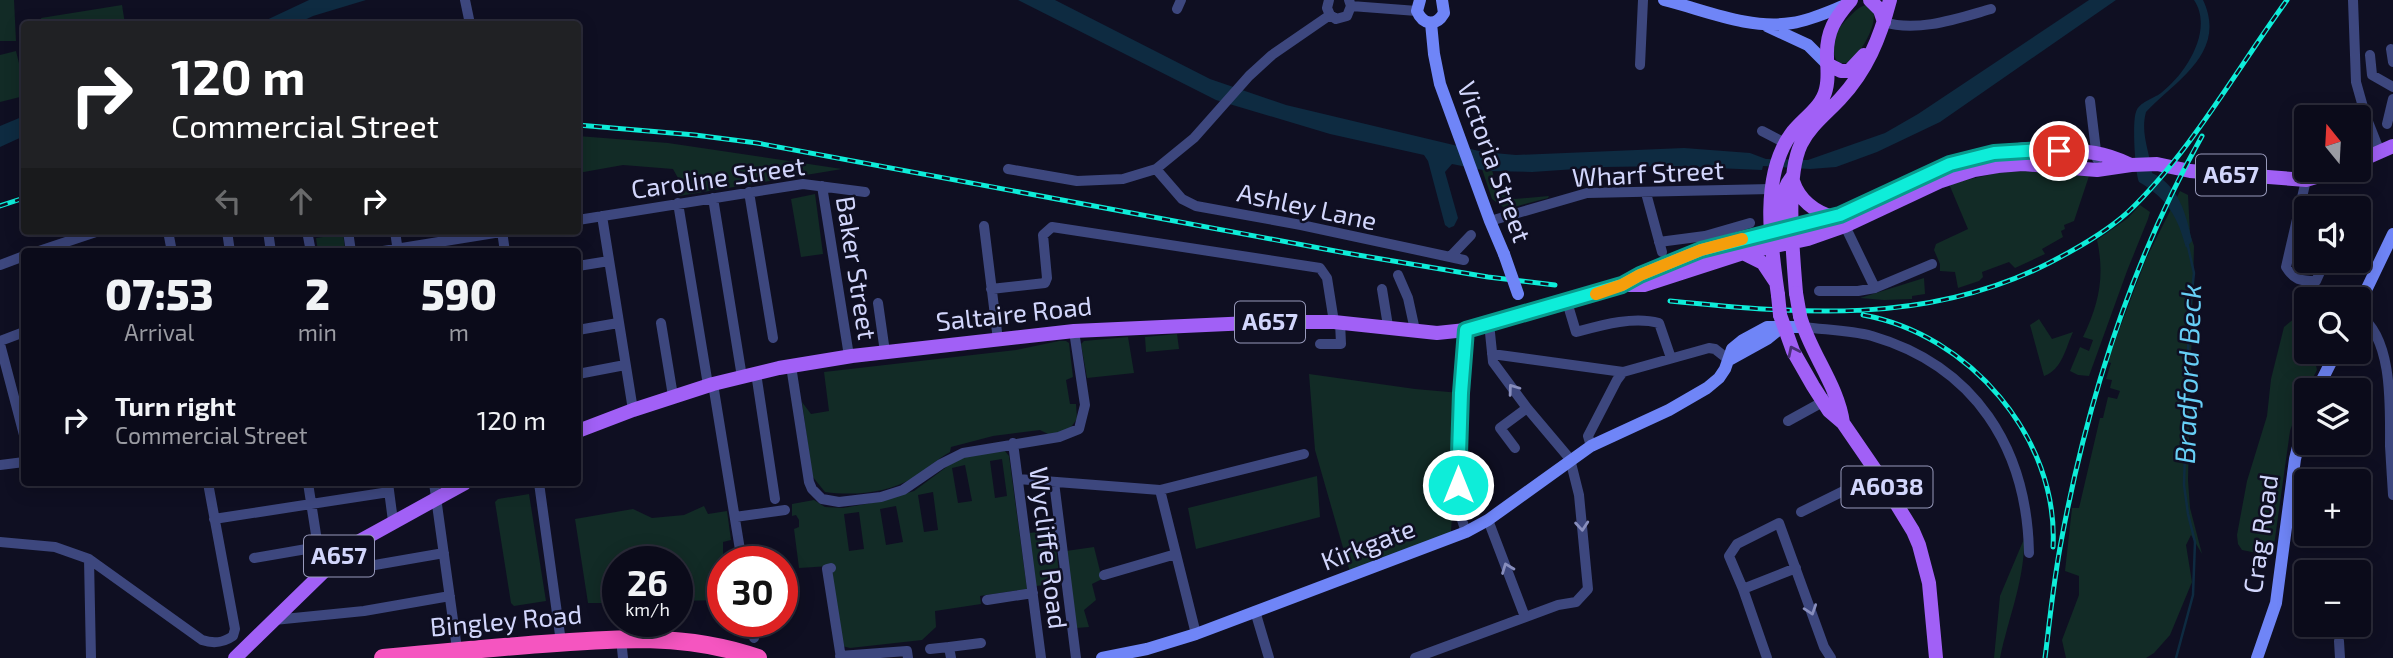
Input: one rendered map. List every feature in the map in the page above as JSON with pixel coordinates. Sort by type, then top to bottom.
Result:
[{"type":"highway","name":"Bingley Road","points":[[383,658],[517,652],[561,642],[621,639],[677,640],[758,658]]},
{"type":"main road","points":[[1870,0],[1880,10],[1884,22]]},
{"type":"main road","name":"A6038","points":[[1829,399],[1793,351],[1781,321],[1774,248],[1782,230],[1798,152],[1806,135],[1861,73],[1872,55],[1890,0]]},
{"type":"main road","name":"A6038","points":[[1852,1],[1829,31],[1828,79],[1824,95],[1783,146],[1771,182],[1782,230],[1793,244],[1801,322],[1834,416],[1843,423],[1878,474],[1919,545],[1929,583],[1936,658]]},
{"type":"main road","name":"A6038","points":[[1827,64],[1841,71],[1849,71],[1877,41]]},
{"type":"main road","name":"A657","points":[[1466,330],[1622,285],[1701,250],[1782,230],[1839,222],[1858,208],[1936,169],[1981,155],[2041,150],[2097,153],[2131,164]]},
{"type":"main road","name":"A657","points":[[1622,285],[1644,285],[1743,253],[1793,244],[1839,222],[1974,170],[2024,164],[2097,170],[2131,164],[2157,164],[2190,171],[2294,179]]},
{"type":"main road","points":[[1792,177],[1803,199],[1814,209],[1839,222]]},
{"type":"main road","points":[[1743,253],[1763,263],[1770,271],[1777,290]]},
{"type":"main road","name":"Saltaire Road","points":[[581,430],[711,385],[791,366],[849,356],[1074,331],[1337,322],[1437,333],[1466,330]]},
{"type":"main road","name":"A657","points":[[235,658],[349,547],[393,521],[435,490],[452,486]]},
{"type":"street","points":[[465,0],[469,21]]},
{"type":"street","points":[[1329,0],[1327,8],[1330,15],[1336,19],[1342,19],[1350,13],[1350,3],[1418,6],[1423,21],[1431,23],[1438,21],[1444,13],[1442,0]]},
{"type":"street","points":[[1640,65],[1643,0]]},
{"type":"street","points":[[1664,0],[1764,24],[1784,24],[1810,19],[1852,1]]},
{"type":"street","points":[[2353,0],[2356,82],[2365,114],[2386,149]]},
{"type":"street","points":[[1884,22],[1895,26],[1937,23],[1991,9]]},
{"type":"street","points":[[1008,169],[1077,181],[1123,180],[1156,169],[1194,138],[1249,76],[1272,55],[1330,15]]},
{"type":"street","name":"Victoria Street","points":[[1431,23],[1440,84],[1504,254],[1518,294],[1522,315]]},
{"type":"street","points":[[1764,24],[1808,45],[1827,64]]},
{"type":"street","points":[[2391,49],[2393,62]]},
{"type":"street","points":[[2370,55],[2372,75],[2393,87]]},
{"type":"street","points":[[2387,124],[2393,99]]},
{"type":"street","points":[[2090,101],[2097,170]]},
{"type":"street","points":[[1762,131],[1783,146]]},
{"type":"street","name":"Ashley Lane","points":[[1156,169],[1182,199],[1196,205],[1464,260]]},
{"type":"street","name":"Wharf Street","points":[[1490,222],[1587,193],[1646,193],[1771,182]]},
{"type":"street","name":"Caroline Street","points":[[581,220],[803,184],[865,192]]},
{"type":"street","name":"Baker Street","points":[[822,186],[849,356]]},
{"type":"street","points":[[749,192],[773,338]]},
{"type":"street","points":[[1646,193],[1661,247],[1750,223]]},
{"type":"street","points":[[713,198],[775,499]]},
{"type":"street","points":[[678,203],[740,546]]},
{"type":"street","points":[[602,216],[633,410]]},
{"type":"street","points":[[1839,222],[1875,288]]},
{"type":"street","points":[[984,226],[998,340]]},
{"type":"street","points":[[991,289],[1045,283],[1047,278],[1044,235],[1052,227],[1320,268],[1327,278],[1341,344],[1320,344]]},
{"type":"street","points":[[2294,232],[2286,267],[2292,276],[2300,281],[2316,281],[2320,273]]},
{"type":"street","points":[[2368,287],[2393,234]]},
{"type":"street","points":[[48,248],[87,235]]},
{"type":"street","points":[[405,248],[445,236]]},
{"type":"street","points":[[1450,257],[1471,236]]},
{"type":"street","points":[[0,265],[21,257]]},
{"type":"street","points":[[581,266],[609,261]]},
{"type":"street","points":[[1819,291],[1875,288],[1932,264]]},
{"type":"street","points":[[1398,275],[1408,298],[1415,330]]},
{"type":"street","points":[[1382,289],[1388,326]]},
{"type":"street","points":[[1567,302],[1576,332],[1615,322],[1659,323],[1671,358]]},
{"type":"street","points":[[878,303],[886,352]]},
{"type":"street","points":[[1781,321],[1859,333],[1909,350],[1937,364],[1970,394],[1996,428],[2012,460],[2028,518],[2029,553]]},
{"type":"street","name":"Kirkgate","points":[[1102,658],[1150,653],[1466,532],[1488,520],[1591,446],[1669,410],[1707,388],[1719,378],[1729,360],[1766,339],[1781,321]]},
{"type":"street","points":[[581,329],[618,323]]},
{"type":"street","points":[[661,323],[673,396]]},
{"type":"street","points":[[1415,658],[1558,605],[1576,602],[1588,589],[1580,495],[1570,459],[1493,362],[1489,323]]},
{"type":"street","points":[[2371,324],[2388,361],[2391,384],[2390,447],[2393,495]]},
{"type":"street","points":[[1466,330],[1458,458],[1459,511],[1466,532]]},
{"type":"street","points":[[791,366],[809,482],[816,495],[828,501],[849,502],[881,497],[903,489],[963,453],[1059,437],[1079,429],[1085,405],[1074,331]]},
{"type":"street","points":[[21,333],[0,342],[21,424]]},
{"type":"street","points":[[1492,354],[1623,372],[1709,348],[1716,349],[1729,360]]},
{"type":"street","points":[[581,373],[625,365]]},
{"type":"street","points":[[1591,446],[1588,436],[1623,372]]},
{"type":"street","points":[[1788,421],[1829,399]]},
{"type":"street","points":[[1515,448],[1500,428],[1527,408]]},
{"type":"street","name":"Wycliffe Road","points":[[1013,443],[1041,658]]},
{"type":"street","points":[[1018,479],[1160,490],[1304,454]]},
{"type":"street","name":"Crag Road","points":[[2257,658],[2276,603],[2296,455]]},
{"type":"street","points":[[0,466],[21,462]]},
{"type":"street","points":[[1801,512],[1878,474]]},
{"type":"street","points":[[1054,482],[1076,658]]},
{"type":"street","points":[[0,542],[55,547],[89,559],[202,640],[211,643],[225,641],[233,636],[235,629],[208,486]]},
{"type":"street","points":[[308,486],[318,547],[326,569],[346,570],[444,553]]},
{"type":"street","points":[[539,486],[561,642]]},
{"type":"street","points":[[214,519],[311,504],[388,488],[393,521]]},
{"type":"street","points":[[435,490],[458,654]]},
{"type":"street","points":[[1160,490],[1196,634]]},
{"type":"street","points":[[735,517],[785,510]]},
{"type":"street","points":[[1488,520],[1525,617]]},
{"type":"street","points":[[1767,658],[1729,556],[1737,544],[1779,523],[1826,657]]},
{"type":"street","points":[[254,558],[318,547]]},
{"type":"street","points":[[1104,575],[1176,554]]},
{"type":"street","points":[[89,559],[91,658]]},
{"type":"street","points":[[831,568],[827,569],[841,657],[908,650],[908,658]]},
{"type":"street","points":[[1743,589],[1797,568]]},
{"type":"street","points":[[987,600],[1033,593]]},
{"type":"street","points":[[273,621],[364,611],[450,596]]},
{"type":"street","points":[[1255,611],[1269,658]]},
{"type":"street","points":[[621,639],[623,658]]},
{"type":"street","points":[[2339,641],[2340,658]]},
{"type":"street","points":[[930,649],[950,653],[981,643]]},
{"type":"green space","points":[[0,0],[14,0],[16,41],[0,41]]},
{"type":"green space","points":[[122,5],[125,21],[42,21],[41,18]]},
{"type":"green space","points":[[1868,5],[1874,13],[1874,20],[1866,40],[1850,63],[1838,63],[1833,50],[1837,32],[1857,9]]},
{"type":"green space","points":[[16,51],[21,72],[21,97],[0,102],[0,55]]},
{"type":"green space","points":[[581,136],[668,143],[842,169],[679,196],[678,178],[673,169],[623,165],[581,172]]},
{"type":"green space","points":[[1482,169],[1492,170],[1498,193],[1515,199],[1549,196],[1506,209],[1492,199]]},
{"type":"green space","points":[[2025,171],[2089,176],[2074,221],[2064,225],[2065,229],[2061,231],[2063,237],[2042,249],[2045,254],[2015,268],[2009,262],[1982,272],[1983,277],[1979,281],[1958,288],[1955,272],[1940,271],[1934,250],[1936,244],[1968,229],[1949,184],[1997,173]]},
{"type":"green space","points":[[2180,191],[2188,195],[2190,234],[2194,246],[2188,480],[2190,508],[2202,554],[2191,535],[2186,545],[2192,582],[2170,635],[2154,653],[2146,658],[2066,658],[2062,640],[2079,595],[2079,576],[2065,571],[2072,508],[2079,508],[2100,418],[2103,418],[2108,397],[2117,399],[2120,391],[2110,388],[2112,380],[2106,379],[2111,363],[2107,362],[2146,259]]},
{"type":"green space","points":[[815,194],[823,254],[801,257],[791,199]]},
{"type":"green space","points":[[2140,205],[2150,212],[2148,219],[2089,376],[2078,375],[2070,371],[2080,347],[2089,351],[2093,340],[2083,337],[2099,290],[2097,240],[2128,218]]},
{"type":"green space","points":[[343,235],[345,248],[317,248],[316,238]]},
{"type":"green space","points":[[1924,278],[1925,294],[1912,296],[1912,299],[1860,298]]},
{"type":"green space","points":[[2039,319],[2052,339],[2073,332],[2059,363],[2044,376],[2030,325]]},
{"type":"green space","points":[[2294,319],[2294,364],[2316,364],[2317,370],[2313,378],[2294,378],[2294,419],[2290,431],[2273,553],[2257,553],[2242,550],[2237,535],[2247,481],[2267,416],[2271,379],[2284,327]]},
{"type":"green space","points":[[1177,334],[1179,349],[1146,352],[1145,337]]},
{"type":"green space","points":[[1128,337],[1134,373],[1087,378],[1081,344],[1084,341]]},
{"type":"green space","points":[[1059,341],[1069,343],[1073,377],[1066,380],[1070,404],[1076,404],[1077,419],[1068,431],[1050,435],[1040,430],[993,436],[951,447],[950,452],[913,478],[893,487],[870,492],[825,492],[812,476],[802,402],[811,414],[829,411],[824,372],[1016,350]]},
{"type":"green space","points":[[1309,374],[1460,393],[1451,532],[1350,572],[1315,450]]},
{"type":"green space","points":[[1005,451],[1009,456],[1027,589],[980,596],[981,604],[935,611],[936,627],[922,640],[850,648],[842,646],[830,566],[799,568],[794,529],[799,527],[799,520],[796,515],[792,516],[792,504],[814,500],[825,507],[843,508],[882,501],[914,491],[960,457]],"holes":[[[1002,459],[1007,496],[995,498],[990,461]],[[965,465],[972,501],[958,503],[952,468]],[[933,492],[938,530],[924,532],[918,495]],[[896,506],[903,542],[886,545],[880,509]],[[859,512],[864,549],[849,551],[844,514]]]},
{"type":"green space","points":[[1317,476],[1320,517],[1196,549],[1188,508]]},
{"type":"green space","points":[[529,494],[546,601],[514,606],[511,603],[495,502],[498,499]]},
{"type":"green space","points":[[704,506],[708,514],[727,511],[731,540],[723,542],[723,546],[707,546],[707,600],[693,601],[693,546],[602,546],[602,603],[588,603],[575,519],[633,509],[652,518],[684,515]]},
{"type":"green space","points":[[1054,530],[1060,583],[1036,586],[1029,533]]},
{"type":"green space","points":[[2024,539],[2022,569],[2015,599],[2000,658],[1994,658],[2000,596]]},
{"type":"green space","points":[[1094,547],[1102,579],[1092,584],[1096,600],[1084,610],[1089,627],[1076,628],[1066,551]]},
{"type":"water","points":[[309,0],[366,0],[302,21],[264,21]]},
{"type":"water","points":[[1018,0],[1055,0],[1210,79],[1286,105],[1483,152],[1516,155],[1684,148],[1750,153],[1766,159],[1808,160],[1885,133],[1918,114],[2089,0],[2116,0],[1940,122],[1877,152],[1836,167],[1810,169],[1763,166],[1762,170],[1670,166],[1605,167],[1532,172],[1488,171],[1452,164],[1445,172],[1458,218],[1454,226],[1449,228],[1445,225],[1428,161],[1424,155],[1330,134],[1216,100]]},
{"type":"water","points":[[2194,0],[2203,0],[2209,19],[2209,36],[2204,51],[2183,77],[2146,112],[2144,120],[2152,173],[2169,185],[2184,211],[2192,241],[2186,248],[2170,209],[2139,182],[2134,126],[2138,109],[2180,75],[2194,51],[2201,25]]},
{"type":"water","points":[[21,117],[21,137],[0,147],[0,126]]},
{"type":"waterway","name":"Bradford Beck","points":[[2176,658],[2193,595],[2195,542],[2184,485],[2189,319],[2194,273],[2187,242]]},
{"type":"railway","points":[[1670,301],[1815,311],[1910,306],[1957,297],[2003,283],[2049,263],[2110,227],[2151,189],[2212,110],[2287,0]]},
{"type":"railway","points":[[581,125],[757,143],[1346,253],[1488,277],[1555,285]]},
{"type":"railway","points":[[2045,658],[2062,537],[2085,433],[2100,382],[2134,281],[2177,183],[2202,136]]},
{"type":"railway","points":[[0,206],[21,199]]},
{"type":"railway","points":[[1863,315],[1902,326],[1938,344],[1971,368],[2000,397],[2023,431],[2041,467],[2051,507],[2053,547]]},
{"type":"slow traffic","points":[[1596,294],[1701,250],[1742,239]]},
{"type":"route","points":[[1458,485],[1466,330],[1622,285],[1701,250],[1840,215],[1936,169],[1981,155],[2059,151]]}]
